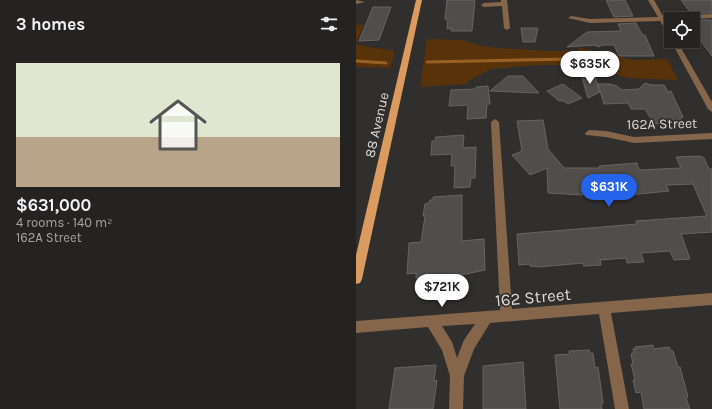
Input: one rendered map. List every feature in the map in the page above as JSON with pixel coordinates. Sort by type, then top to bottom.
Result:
[{"type":"main road","name":"88 Avenue","points":[[356,279],[419,0]]},
{"type":"street","points":[[651,0],[664,22]]},
{"type":"street","points":[[484,5],[504,2],[506,28]]},
{"type":"street","points":[[571,18],[590,21],[712,16]]},
{"type":"street","points":[[678,48],[712,109]]},
{"type":"street","points":[[495,122],[506,316]]},
{"type":"street","name":"162A Street","points":[[588,133],[606,134],[634,140],[712,136]]},
{"type":"street","name":"162 Street","points":[[356,327],[712,299]]},
{"type":"street","points":[[604,308],[622,409]]},
{"type":"street","points":[[456,409],[457,376],[469,345],[486,317]]},
{"type":"street","points":[[431,321],[447,347],[457,376]]},
{"type":"shaded area","points":[[356,25],[364,25],[356,43]]},
{"type":"shaded area","points":[[427,39],[462,40],[482,46],[498,48],[550,51],[579,51],[578,47],[632,60],[667,59],[678,80],[627,78],[583,65],[539,65],[491,69],[465,84],[420,87]]},
{"type":"shaded area","points":[[356,43],[357,45],[395,51],[390,68],[356,67]]},
{"type":"building","points":[[447,0],[475,0],[472,31],[451,31],[451,28],[447,29],[448,20],[445,18]]},
{"type":"building","points":[[606,0],[625,0],[633,16],[614,17]]},
{"type":"building","points":[[681,0],[712,0],[712,13],[690,12]]},
{"type":"building","points":[[373,7],[391,7],[379,40],[359,41]]},
{"type":"building","points":[[700,20],[712,20],[712,56],[700,40]]},
{"type":"building","points":[[636,23],[643,35],[645,35],[654,56],[619,56],[614,45],[602,45],[599,47],[594,45],[567,47],[587,32],[621,31],[618,24]]},
{"type":"building","points":[[521,28],[538,28],[535,42],[523,42]]},
{"type":"building","points":[[581,74],[594,74],[600,92],[588,98]]},
{"type":"building","points":[[508,76],[523,76],[539,93],[490,91]]},
{"type":"building","points":[[645,83],[651,85],[664,85],[668,92],[671,91],[683,117],[677,122],[654,124],[645,109],[631,109],[628,103],[604,104],[598,84],[610,84],[617,86],[622,90],[639,89]]},
{"type":"building","points":[[563,84],[582,98],[568,104],[564,101],[559,101],[547,91]]},
{"type":"building","points":[[488,86],[490,104],[487,104],[486,118],[467,119],[468,105],[449,106],[451,90],[476,89],[476,87]]},
{"type":"building","points":[[543,120],[548,149],[564,168],[600,168],[599,166],[637,163],[639,170],[681,168],[676,157],[700,156],[704,158],[709,169],[712,169],[712,232],[681,234],[690,259],[674,260],[670,251],[641,253],[644,262],[627,263],[626,258],[600,260],[601,265],[584,266],[583,263],[538,267],[530,266],[530,264],[519,265],[517,234],[637,224],[636,221],[707,216],[693,184],[666,185],[669,191],[628,195],[626,190],[583,195],[548,193],[547,168],[530,175],[512,155],[522,151],[517,121]]},
{"type":"building","points":[[464,135],[463,148],[476,147],[475,178],[471,178],[470,187],[454,188],[455,166],[451,166],[452,154],[431,155],[432,141],[435,141],[436,137]]},
{"type":"building","points":[[462,195],[462,241],[484,239],[485,270],[466,274],[416,278],[416,273],[407,274],[409,243],[421,242],[425,216],[423,216],[425,204],[429,203],[430,200],[433,200],[433,197]]},
{"type":"building","points":[[653,345],[654,349],[669,347],[671,351],[673,351],[678,367],[680,367],[688,397],[686,398],[690,409],[644,409],[641,392],[636,393],[633,380],[635,380],[631,364],[633,364],[631,354],[634,353],[633,349],[636,349],[635,347]]},
{"type":"building","points":[[589,350],[590,353],[593,353],[595,368],[598,367],[603,403],[601,403],[602,409],[560,409],[555,355],[570,354],[569,351]]},
{"type":"building","points":[[523,362],[526,409],[483,409],[483,366]]},
{"type":"building","points":[[436,365],[434,381],[437,380],[433,409],[389,409],[395,368]]},
{"type":"waterway","points":[[427,62],[569,59]]},
{"type":"waterway","points":[[356,61],[386,63]]}]
